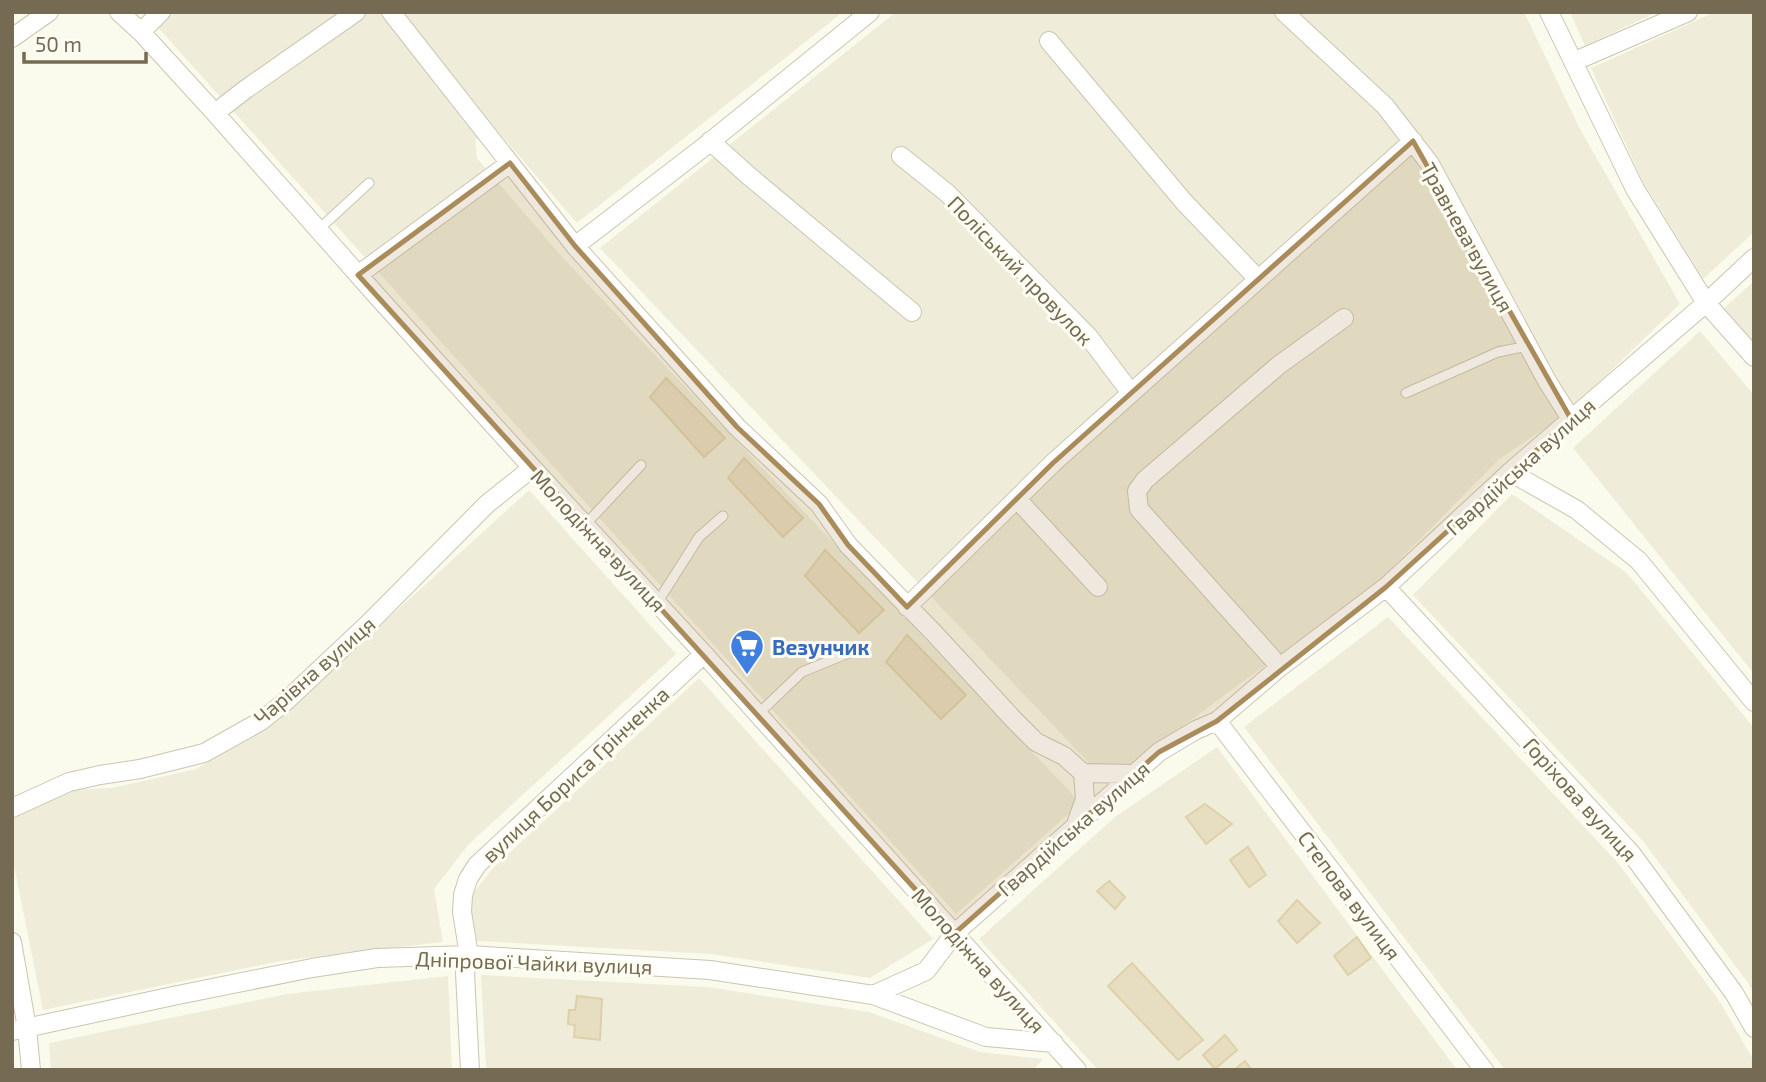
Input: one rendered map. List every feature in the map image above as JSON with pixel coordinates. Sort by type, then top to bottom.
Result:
[{"type":"street","points":[[12,38],[49,12]]},
{"type":"street","name":"Молодіжна вулиця","points":[[119,12],[141,32],[215,113],[532,468],[704,654],[1054,1043],[1067,1067]]},
{"type":"street","points":[[141,32],[161,12]]},
{"type":"street","points":[[215,113],[355,12]]},
{"type":"street","points":[[391,12],[575,246],[737,427],[820,504],[848,545],[1036,742],[1064,756],[1083,773],[1134,774]]},
{"type":"street","points":[[575,246],[870,12]]},
{"type":"street","name":"Травнева вулиця","points":[[1284,12],[1385,106],[1430,164],[1547,381],[1571,419]]},
{"type":"street","points":[[1549,12],[1635,189],[1706,303],[1754,357]]},
{"type":"street","points":[[1573,62],[1688,12]]},
{"type":"street","points":[[1049,41],[1184,202],[1258,279]]},
{"type":"street","points":[[710,141],[912,312]]},
{"type":"street","points":[[907,607],[1054,463],[1413,141]]},
{"type":"street","name":"Поліський провулок","points":[[901,156],[947,193],[1088,336],[1131,393]]},
{"type":"street","points":[[358,275],[510,163]]},
{"type":"street","name":"Гвардійська вулиця","points":[[873,995],[926,971],[954,933],[1159,752],[1217,720],[1280,667],[1386,587],[1510,472],[1706,303],[1754,258]]},
{"type":"street","points":[[1280,667],[1139,509],[1137,491],[1145,480],[1279,365],[1344,318]]},
{"type":"street","name":"Чарівна вулиця","points":[[12,808],[69,782],[140,769],[204,753],[261,721],[370,622],[487,504],[532,468]]},
{"type":"street","points":[[1510,472],[1577,510],[1639,561],[1754,702]]},
{"type":"street","points":[[1017,499],[1098,587]]},
{"type":"street","name":"Горіхова вулиця","points":[[1386,587],[1631,853],[1734,993],[1754,1028]]},
{"type":"street","name":"вулиця Бориса Грінченка","points":[[470,1070],[465,974],[469,956],[462,912],[468,879],[477,864],[704,654]]},
{"type":"street","name":"Степова вулиця","points":[[1217,720],[1484,1070]]},
{"type":"street","points":[[1075,826],[1085,799],[1083,773]]},
{"type":"street","points":[[12,942],[20,1029],[31,1070]]},
{"type":"street","name":"Дніпрової Чайки вулиця","points":[[20,1029],[312,968],[377,958],[469,956],[710,970],[873,995],[986,1037],[1054,1043]]},
{"type":"lane","points":[[318,230],[369,183]]},
{"type":"lane","points":[[1406,393],[1498,352],[1528,346]]},
{"type":"lane","points":[[585,525],[641,465]]},
{"type":"lane","points":[[657,603],[699,537],[723,516]]},
{"type":"lane","points":[[758,714],[802,672],[851,652]]},
{"type":"highlighted area","points":[[1413,141],[1571,419],[1386,587],[1217,721],[1159,752],[955,933],[358,275],[510,163],[575,246],[737,427],[819,504],[848,545],[907,607],[1053,463]]},
{"type":"shaded area","points":[[144,12],[843,12],[577,223],[500,134],[475,139],[477,158],[563,258],[1081,803],[956,914]]},
{"type":"shaded area","points":[[896,12],[1524,12],[1580,129],[1680,304],[1565,415],[1498,460],[1378,582],[1107,782],[600,248]]},
{"type":"shaded area","points":[[1570,12],[1657,12],[1585,46]]},
{"type":"shaded area","points":[[1715,12],[1754,12],[1754,232],[1703,279],[1642,180],[1591,68]]},
{"type":"shaded area","points":[[1754,281],[1754,342],[1724,308]]},
{"type":"shaded area","points":[[1700,331],[1754,395],[1754,674],[1573,448]]},
{"type":"shaded area","points":[[529,490],[676,654],[468,845],[434,889],[443,942],[280,961],[43,1010],[12,856],[12,819],[49,790],[112,788],[196,769],[270,726]]},
{"type":"shaded area","points":[[1512,494],[1627,573],[1754,728],[1754,994],[1643,841],[1413,595]]},
{"type":"shaded area","points":[[1388,617],[1618,863],[1720,1002],[1754,1061],[1754,1070],[1505,1070],[1244,727]]},
{"type":"shaded area","points":[[699,678],[933,939],[870,978],[711,954],[477,941],[468,899],[494,867]]},
{"type":"shaded area","points":[[1217,747],[1457,1070],[1098,1070],[979,939],[1115,817]]},
{"type":"shaded area","points":[[481,975],[708,987],[869,1012],[980,1052],[1043,1059],[1033,1070],[486,1070]]},
{"type":"shaded area","points":[[448,976],[452,1070],[51,1070],[49,1043],[287,994]]},
{"type":"building","points":[[666,378],[725,438],[704,457],[650,397]]},
{"type":"building","points":[[744,458],[803,518],[783,537],[728,478]]},
{"type":"building","points":[[825,550],[884,610],[859,633],[805,576]]},
{"type":"building","points":[[907,635],[966,695],[941,719],[886,662]]},
{"type":"building","points":[[1205,804],[1232,824],[1206,844],[1186,817]]},
{"type":"building","points":[[1248,847],[1266,875],[1249,887],[1230,860]]},
{"type":"building","points":[[1109,881],[1125,897],[1115,909],[1097,891]]},
{"type":"building","points":[[1297,900],[1320,923],[1297,943],[1278,921]]},
{"type":"building","points":[[1357,937],[1371,958],[1348,975],[1334,956]]},
{"type":"building","points":[[1132,963],[1203,1040],[1178,1060],[1108,986]]},
{"type":"building","points":[[577,996],[602,999],[600,1040],[574,1037],[575,1025],[568,1024],[569,1010],[575,1010]]},
{"type":"building","points":[[1225,1035],[1237,1050],[1215,1069],[1203,1055]]},
{"type":"building","points":[[1245,1061],[1252,1070],[1234,1070]]},
{"type":"place","name":"Везунчик","points":[[747,676]]}]
